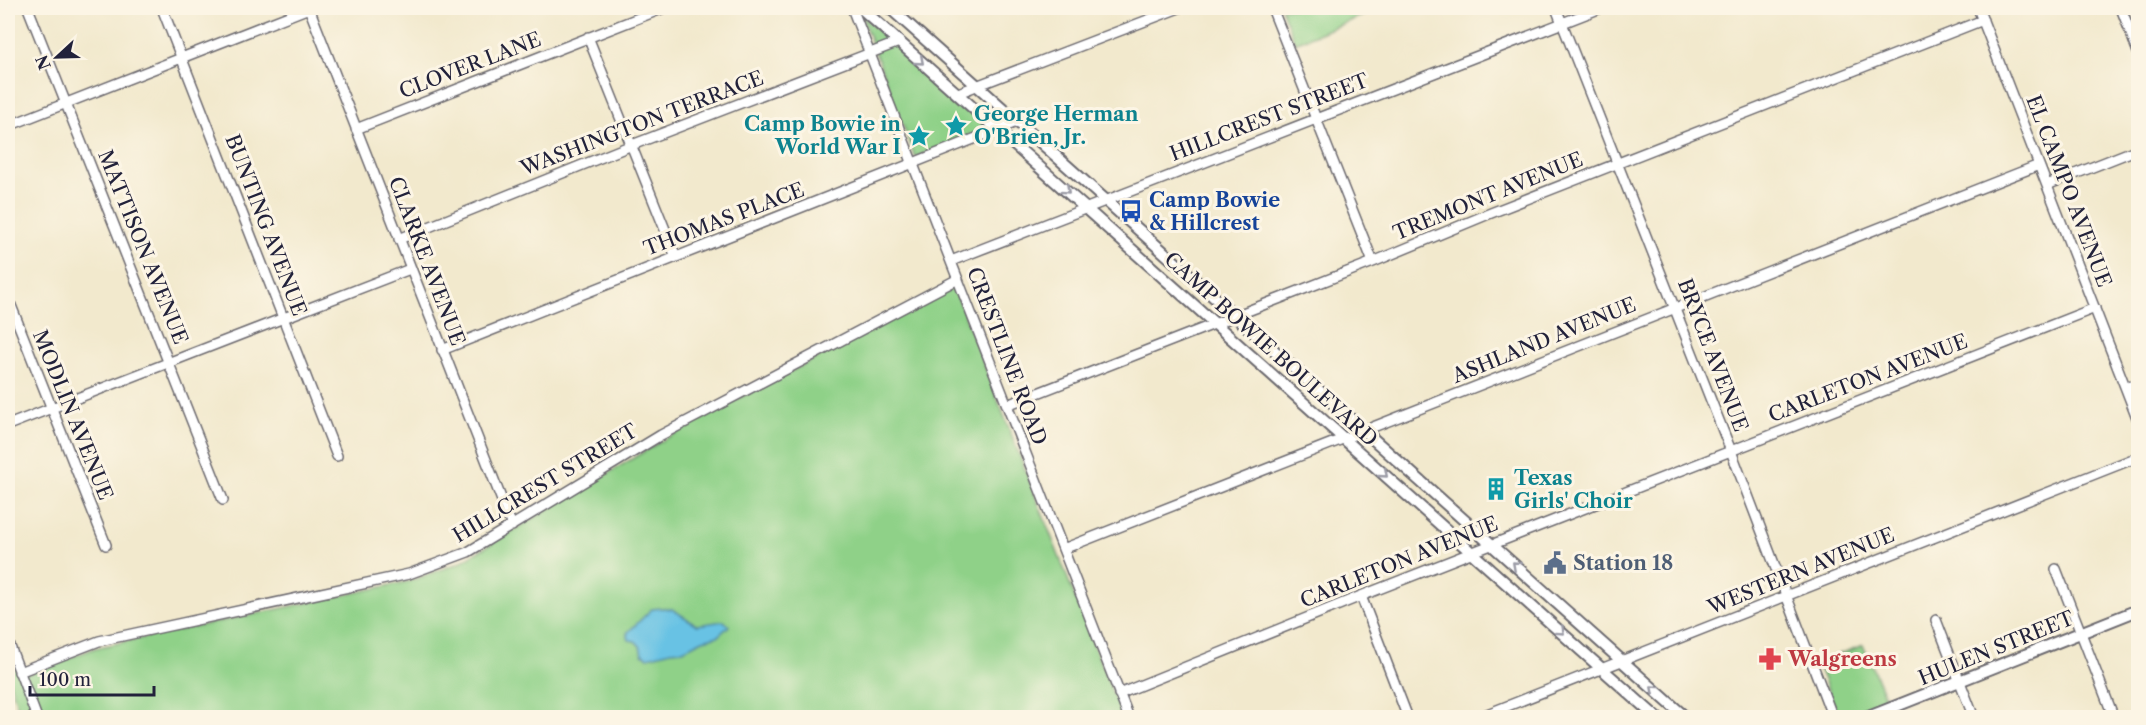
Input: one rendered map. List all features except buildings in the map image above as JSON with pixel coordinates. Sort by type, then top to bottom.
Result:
[{"type":"main road","name":"CAMP BOWIE BOULEVARD","points":[[861,8],[1657,717]]},
{"type":"main road","name":"CAMP BOWIE BOULEVARD","points":[[890,8],[1686,717]]},
{"type":"main road","points":[[1535,609],[1548,593]]},
{"type":"main road","name":"HULEN STREET","points":[[1866,717],[2139,610]]},
{"type":"street","name":"MATTISON AVENUE","points":[[28,8],[223,500]]},
{"type":"street","name":"BUNTING AVENUE","points":[[162,8],[338,456]]},
{"type":"street","points":[[8,126],[309,8]]},
{"type":"street","name":"CLARKE AVENUE","points":[[309,8],[512,526]]},
{"type":"street","name":"CLOVER LANE","points":[[356,129],[663,8]]},
{"type":"street","name":"CRESTLINE ROAD","points":[[852,8],[1129,717]]},
{"type":"street","points":[[958,93],[1179,8]]},
{"type":"street","points":[[1272,8],[1373,262]]},
{"type":"street","name":"BRYCE AVENUE","points":[[1556,8],[1788,596],[1802,639],[1833,717]]},
{"type":"street","name":"HILLCREST STREET","points":[[951,261],[1601,8]]},
{"type":"street","name":"EL CAMPO AVENUE","points":[[1978,8],[2139,420]]},
{"type":"street","points":[[2121,8],[2139,52]]},
{"type":"street","name":"TREMONT AVENUE","points":[[1007,405],[1983,20]]},
{"type":"street","points":[[588,37],[676,257]]},
{"type":"street","name":"WASHINGTON TERRACE","points":[[399,239],[632,145],[898,42]]},
{"type":"street","name":"THOMAS PLACE","points":[[442,350],[1019,121]]},
{"type":"street","points":[[2047,185],[2139,149]]},
{"type":"street","name":"ASHLAND AVENUE","points":[[1063,549],[2039,165]]},
{"type":"street","points":[[8,425],[410,269]]},
{"type":"street","name":"HILLCREST STREET","points":[[19,672],[99,641],[409,574],[468,552],[661,435],[958,279]]},
{"type":"street","name":"MODLIN AVENUE","points":[[8,298],[106,545]]},
{"type":"street","name":"CARLETON AVENUE","points":[[1119,694],[1361,596],[2095,308]]},
{"type":"street","points":[[2126,388],[2139,383]]},
{"type":"street","name":"WESTERN AVENUE","points":[[1477,717],[2139,457]]},
{"type":"street","points":[[2056,569],[2114,717]]},
{"type":"street","points":[[1361,596],[1408,717]]},
{"type":"street","points":[[1936,620],[1974,717]]},
{"type":"street","points":[[8,641],[37,717]]},
{"type":"green space","points":[[1281,8],[1381,8],[1295,43]]},
{"type":"green space","points":[[861,15],[989,130],[915,157]]},
{"type":"green space","points":[[954,288],[1122,717],[21,717],[10,683],[8,683],[8,651],[15,670],[28,674],[95,648],[410,581],[459,563],[665,439],[752,391]]},
{"type":"green space","points":[[1863,645],[1887,702],[1846,717],[1839,717],[1817,663]]},
{"type":"water","points":[[652,609],[672,609],[697,625],[724,621],[729,626],[718,636],[703,640],[683,650],[648,657],[642,654],[640,646],[635,641],[629,640],[627,633]]},
{"type":"place","name":"George Herman O'Brien, Jr.","points":[[956,126]]},
{"type":"place","name":"Camp Bowie in World War I","points":[[919,136]]},
{"type":"place","name":"Camp Bowie & Hillcrest","points":[[1131,211]]},
{"type":"place","name":"Texas Girls' Choir","points":[[1496,489]]},
{"type":"place","name":"Station 18","points":[[1555,563]]},
{"type":"place","name":"Walgreens","points":[[1770,659]]}]
